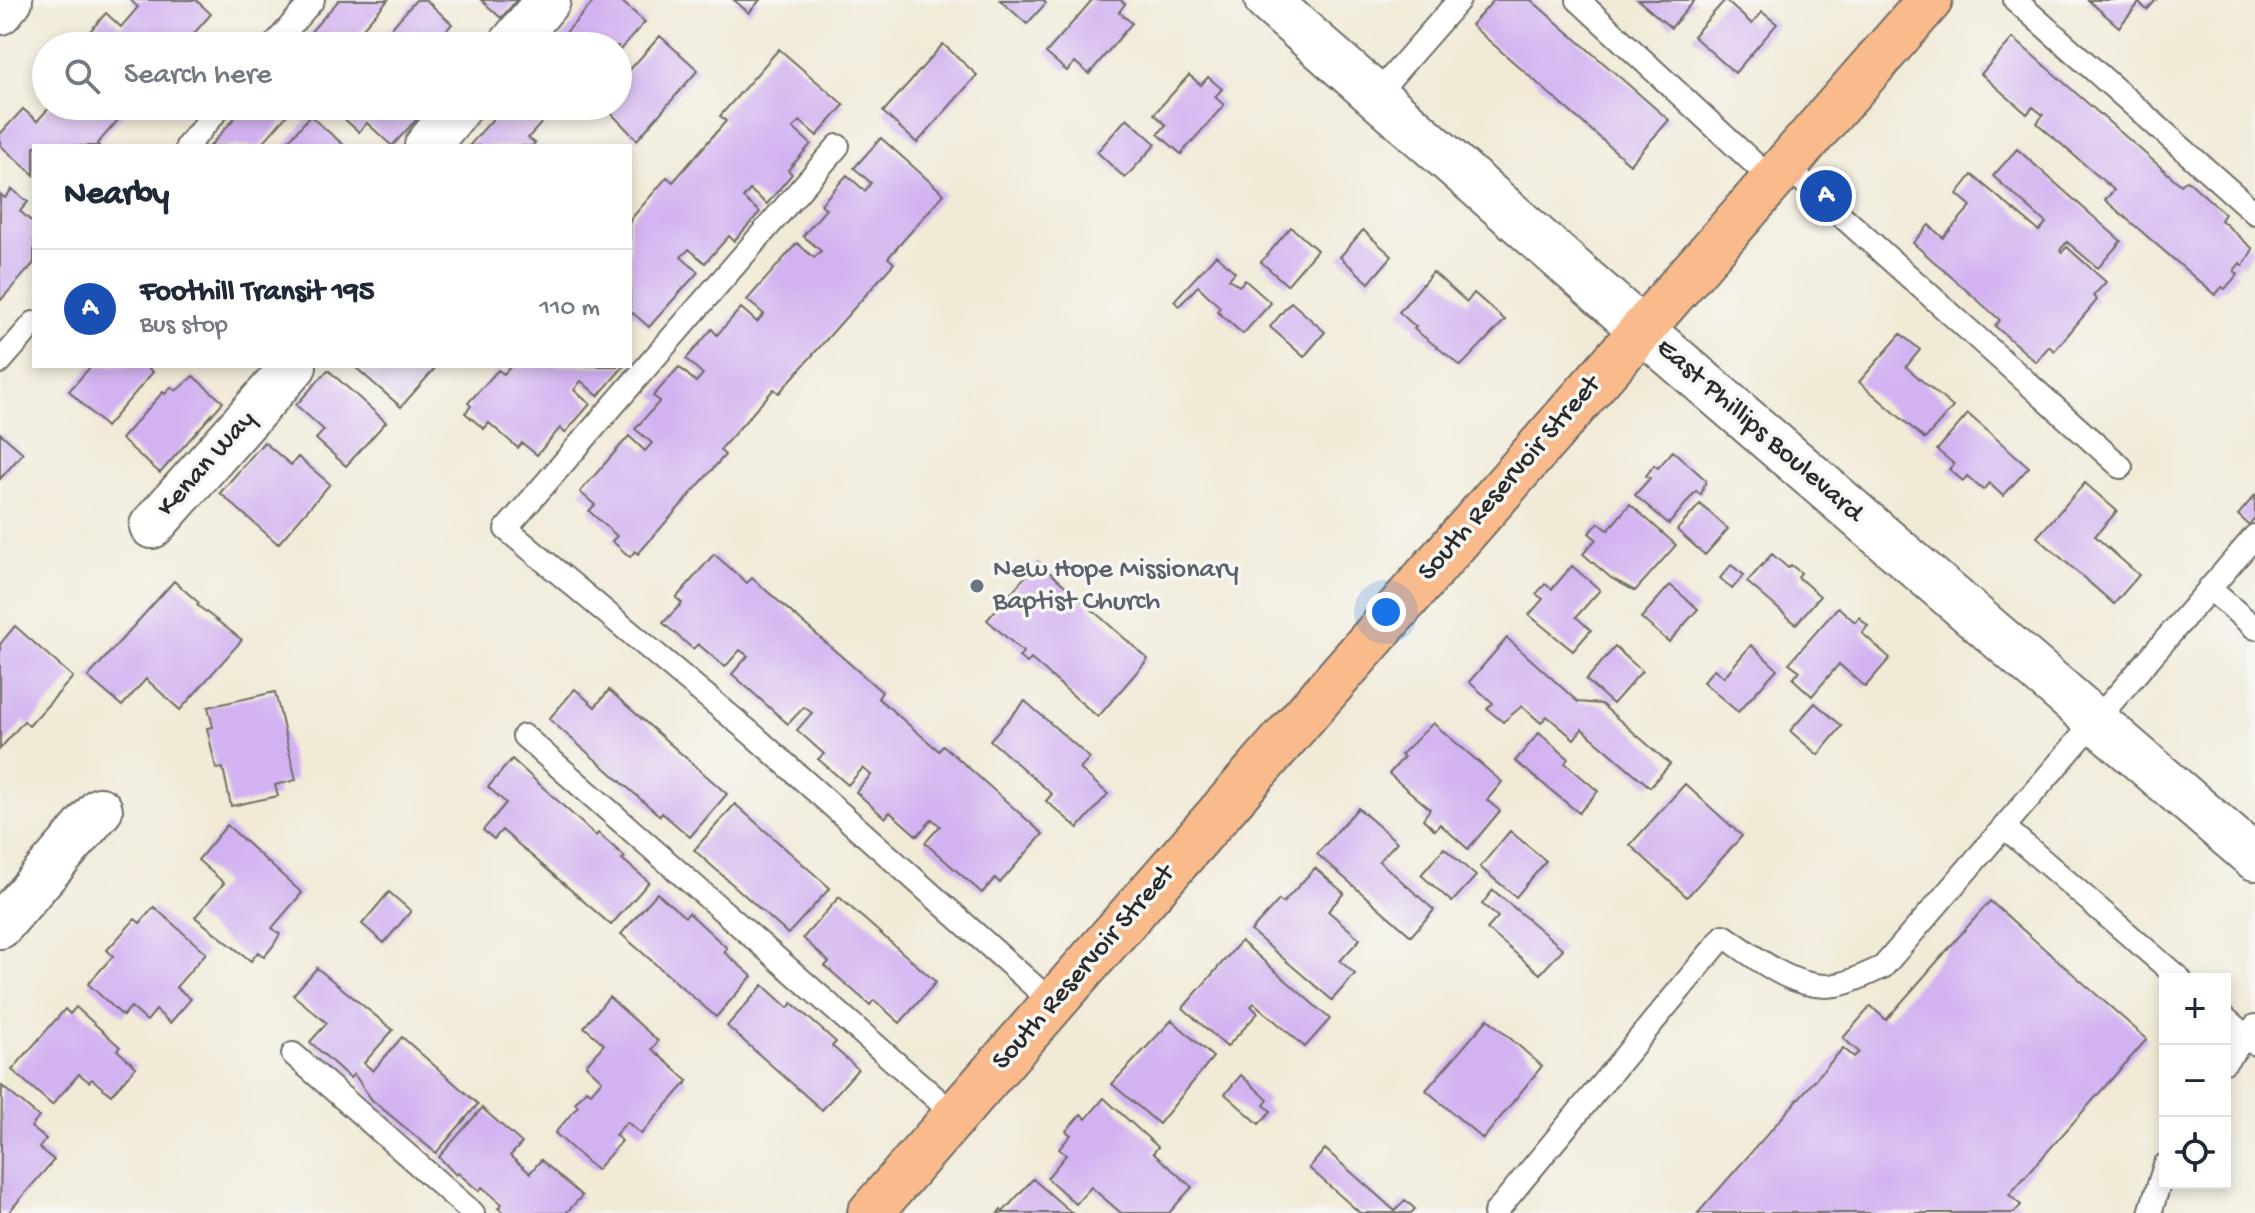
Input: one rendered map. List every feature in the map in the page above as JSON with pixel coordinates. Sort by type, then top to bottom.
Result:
[{"type":"main road","name":"South Reservoir Street","points":[[870,1213],[1930,0]]},
{"type":"street","points":[[0,12],[10,0]]},
{"type":"street","points":[[522,32],[548,0]]},
{"type":"street","name":"East Phillips Boulevard","points":[[1267,0],[1641,329],[2255,858]]},
{"type":"street","points":[[429,144],[448,120]]},
{"type":"street","name":"Kenan Way","points":[[152,526],[292,368]]},
{"type":"street","points":[[0,926],[100,810]]},
{"type":"lane","points":[[285,32],[313,0]]},
{"type":"lane","points":[[1375,96],[1459,0]]},
{"type":"lane","points":[[1578,0],[1710,122],[1778,173],[2121,467]]},
{"type":"lane","points":[[2015,0],[2255,213]]},
{"type":"lane","points":[[189,144],[209,120]]},
{"type":"lane","points":[[838,146],[506,529],[753,735],[1053,1003]]},
{"type":"lane","points":[[0,362],[32,325]]},
{"type":"lane","points":[[1495,1213],[1724,936],[1765,963],[1807,984],[1836,985],[1883,967],[2255,536]]},
{"type":"lane","points":[[2209,588],[2255,628]]},
{"type":"lane","points":[[524,736],[955,1115]]},
{"type":"lane","points":[[2004,827],[2173,973]]},
{"type":"lane","points":[[2231,1022],[2252,1036],[2231,1056]]},
{"type":"lane","points":[[293,1054],[473,1213]]},
{"type":"lane","points":[[2150,1213],[2159,1184]]},
{"type":"building","points":[[130,0],[196,0],[211,14],[195,32],[89,32],[106,13],[121,27],[138,7]]},
{"type":"building","points":[[339,0],[388,0],[359,32],[310,32]]},
{"type":"building","points":[[416,0],[426,0],[452,24],[445,32],[388,32]]},
{"type":"building","points":[[481,0],[517,0],[501,18]]},
{"type":"building","points":[[595,0],[620,0],[645,22],[632,36],[632,32],[566,32]]},
{"type":"building","points":[[734,0],[760,0],[749,13]]},
{"type":"building","points":[[1000,0],[1043,0],[1046,3],[1027,24]]},
{"type":"building","points":[[1092,0],[1121,0],[1125,4],[1119,12],[1132,23],[1089,74],[1075,62],[1067,71],[1046,53]]},
{"type":"building","points":[[1494,0],[1531,0],[1669,120],[1630,164],[1471,25]]},
{"type":"building","points":[[1638,0],[1695,0],[1671,28]]},
{"type":"building","points":[[1725,0],[1752,24],[1762,12],[1777,24],[1735,73],[1693,36]]},
{"type":"building","points":[[2088,0],[2156,0],[2147,10],[2139,3],[2119,27]]},
{"type":"building","points":[[660,36],[698,70],[637,140],[618,120],[632,120],[632,67]]},
{"type":"building","points":[[2013,38],[2181,185],[2187,180],[2225,214],[2221,220],[2253,249],[2243,266],[2240,263],[2234,271],[2238,274],[2225,289],[2222,287],[2215,295],[2105,200],[2114,190],[2037,123],[2043,115],[2033,107],[2027,114],[1981,74]]},
{"type":"building","points":[[943,44],[977,75],[917,143],[883,112]]},
{"type":"building","points":[[779,49],[844,105],[817,136],[800,121],[793,128],[811,144],[788,170],[792,174],[767,204],[750,190],[743,198],[760,212],[734,241],[729,236],[705,263],[689,249],[681,257],[698,272],[649,327],[632,314],[632,218],[667,177],[673,182],[726,121],[720,116]]},
{"type":"building","points":[[1189,75],[1201,85],[1208,77],[1222,89],[1215,97],[1224,105],[1181,154],[1158,134],[1166,125],[1154,114]]},
{"type":"building","points":[[23,109],[32,120],[118,120],[97,144],[32,144],[32,173],[0,145],[0,134]]},
{"type":"building","points":[[1127,118],[1156,144],[1125,178],[1097,152]]},
{"type":"building","points":[[233,120],[283,120],[262,144],[212,144]]},
{"type":"building","points":[[307,120],[315,120],[343,144],[286,144]]},
{"type":"building","points":[[346,120],[416,120],[394,144],[390,144],[367,123],[359,132]]},
{"type":"building","points":[[492,120],[544,120],[528,138],[534,144],[471,144]]},
{"type":"building","points":[[881,138],[944,194],[888,258],[894,263],[779,393],[774,389],[720,450],[725,455],[638,554],[635,551],[630,557],[612,541],[617,536],[589,511],[595,505],[580,492],[629,436],[645,451],[652,443],[635,429],[660,401],[653,396],[679,367],[696,382],[703,374],[686,359],[712,329],[717,335],[741,308],[757,322],[764,314],[747,300],[797,243],[814,258],[821,251],[803,236],[826,209],[821,204],[847,175],[865,191],[871,183],[854,168]]},
{"type":"building","points":[[2017,149],[2121,241],[2098,268],[2067,242],[2060,250],[2062,252],[2067,247],[2106,282],[2093,296],[2097,300],[2054,351],[2049,346],[2036,362],[1995,326],[2000,320],[1913,243],[1929,225],[1943,238],[1971,206],[1957,194],[1972,175],[2039,231],[2046,223],[1993,176]]},
{"type":"building","points":[[12,189],[28,202],[20,211],[32,222],[32,265],[0,301],[0,194],[5,198]]},
{"type":"building","points":[[1291,227],[1317,250],[1287,285],[1261,262]]},
{"type":"building","points":[[1363,230],[1392,256],[1369,283],[1340,257]]},
{"type":"building","points":[[1216,255],[1235,272],[1229,279],[1239,286],[1245,280],[1271,303],[1243,334],[1217,311],[1220,307],[1198,286],[1179,306],[1174,301]]},
{"type":"building","points":[[1433,272],[1467,302],[1474,293],[1505,320],[1461,366],[1414,329],[1416,327],[1399,312]]},
{"type":"building","points":[[1291,302],[1325,332],[1304,357],[1270,327]]},
{"type":"building","points":[[1901,334],[1920,350],[1906,367],[1953,407],[1925,439],[1859,382]]},
{"type":"building","points":[[89,368],[148,368],[153,372],[106,427],[69,391]]},
{"type":"building","points":[[356,368],[435,368],[401,407]]},
{"type":"building","points":[[509,368],[622,368],[598,396],[581,381],[574,390],[590,404],[565,433],[560,428],[537,455],[522,443],[518,448],[489,423],[484,429],[465,413],[471,406],[468,403],[498,370],[504,374]]},
{"type":"building","points":[[328,370],[386,422],[346,466],[316,439],[324,430],[296,405]]},
{"type":"building","points":[[193,376],[223,402],[160,473],[121,439],[163,392],[165,394],[171,387],[176,391]]},
{"type":"building","points":[[1968,414],[2029,467],[2003,496],[1989,483],[1983,490],[1967,476],[1963,481],[1949,469],[1954,464],[1937,450]]},
{"type":"building","points":[[0,433],[23,453],[0,479]]},
{"type":"building","points":[[264,442],[291,465],[298,457],[330,484],[278,544],[220,493]]},
{"type":"building","points":[[1673,451],[1706,480],[1701,495],[1696,491],[1669,524],[1635,495],[1650,478],[1646,476],[1654,465],[1658,468]]},
{"type":"building","points":[[2085,483],[2117,511],[2095,536],[2139,575],[2114,604],[2037,537]]},
{"type":"building","points":[[2255,495],[2255,517],[2249,525],[2238,515]]},
{"type":"building","points":[[1630,504],[1676,545],[1635,591],[1611,578],[1583,554],[1596,539],[1589,533],[1599,523],[1608,530]]},
{"type":"building","points":[[1700,504],[1728,529],[1705,555],[1677,530]]},
{"type":"building","points":[[714,554],[747,583],[752,578],[882,692],[878,698],[939,751],[943,745],[1043,834],[1000,883],[995,878],[982,893],[925,843],[940,826],[932,819],[917,836],[890,812],[885,818],[856,792],[871,775],[863,768],[848,785],[818,759],[824,754],[797,730],[812,713],[804,707],[788,724],[732,674],[748,656],[740,650],[725,667],[698,644],[693,649],[663,623],[682,603],[676,598]]},
{"type":"building","points":[[1772,554],[1788,568],[1791,565],[1801,573],[1798,577],[1820,596],[1796,624],[1747,582]]},
{"type":"building","points":[[1038,562],[1148,659],[1098,717],[1031,659],[1027,663],[1019,657],[1023,652],[987,620]]},
{"type":"building","points":[[1731,565],[1744,575],[1732,589],[1720,578]]},
{"type":"building","points":[[1572,566],[1600,590],[1576,617],[1591,630],[1573,651],[1529,615],[1543,599],[1536,594],[1545,584],[1552,589]]},
{"type":"building","points":[[174,581],[199,603],[197,605],[242,640],[180,710],[146,679],[122,706],[88,677]]},
{"type":"building","points":[[1670,585],[1698,609],[1669,642],[1641,618]]},
{"type":"building","points":[[1838,607],[1855,622],[1859,617],[1868,626],[1862,633],[1890,658],[1865,687],[1839,664],[1812,696],[1793,679],[1800,671],[1789,663]]},
{"type":"building","points":[[15,626],[73,677],[29,726],[24,721],[0,749],[0,644]]},
{"type":"building","points":[[1507,638],[1578,702],[1601,704],[1670,764],[1650,787],[1582,729],[1574,739],[1547,716],[1541,723],[1522,706],[1503,722],[1487,709],[1493,703],[1469,682]]},
{"type":"building","points":[[1751,645],[1777,669],[1738,712],[1703,682],[1714,669],[1724,677]]},
{"type":"building","points":[[1615,647],[1642,671],[1613,704],[1586,680]]},
{"type":"building","points":[[575,689],[595,707],[609,690],[727,794],[690,837],[662,813],[660,816],[549,719]]},
{"type":"building","points":[[275,692],[296,780],[275,785],[278,796],[231,806],[223,768],[216,769],[207,728],[213,727],[208,707]]},
{"type":"building","points":[[1025,701],[1090,758],[1080,769],[1108,794],[1078,828],[1046,801],[1052,794],[990,740]]},
{"type":"building","points":[[1815,703],[1842,726],[1818,755],[1790,731]]},
{"type":"building","points":[[1433,723],[1502,782],[1487,800],[1500,811],[1468,849],[1440,824],[1435,830],[1423,819],[1430,809],[1389,774],[1404,757],[1401,755]]},
{"type":"building","points":[[1539,733],[1568,758],[1565,763],[1598,791],[1579,813],[1515,761]]},
{"type":"building","points":[[512,759],[596,836],[598,833],[625,857],[622,859],[649,882],[611,925],[502,830],[494,839],[483,830],[506,803],[488,787]]},
{"type":"building","points":[[1685,784],[1742,836],[1687,897],[1630,845]]},
{"type":"building","points":[[735,804],[830,888],[788,934],[694,850]]},
{"type":"building","points":[[1358,808],[1397,842],[1379,861],[1434,910],[1411,936],[1317,854]]},
{"type":"building","points":[[227,825],[302,893],[272,928],[280,934],[273,946],[264,957],[258,952],[251,961],[195,917],[224,883],[198,860]]},
{"type":"building","points":[[1510,831],[1546,861],[1516,897],[1480,867]]},
{"type":"building","points":[[1444,848],[1476,876],[1452,902],[1421,875]]},
{"type":"building","points":[[1315,868],[1344,893],[1328,911],[1360,939],[1340,961],[1355,974],[1332,1000],[1251,931],[1279,900],[1283,903]]},
{"type":"building","points":[[1493,890],[1563,949],[1540,974],[1487,929],[1498,917],[1482,904]]},
{"type":"building","points":[[389,892],[411,911],[384,943],[362,924]]},
{"type":"building","points":[[657,893],[685,917],[689,913],[727,948],[724,952],[752,976],[716,1017],[621,934]]},
{"type":"building","points":[[839,897],[936,982],[900,1023],[874,1000],[870,1005],[825,966],[829,962],[803,938]]},
{"type":"building","points":[[1990,901],[2147,1039],[2009,1195],[2021,1205],[2014,1213],[1698,1213],[1843,1048],[1854,1057],[1859,1052],[1843,1038],[1871,1006],[1886,1020]]},
{"type":"building","points":[[154,907],[206,953],[176,987],[191,999],[170,1023],[156,1010],[147,1021],[131,1007],[123,1016],[88,984],[113,956],[107,950],[135,919],[140,923]]},
{"type":"building","points":[[1241,941],[1330,1019],[1305,1047],[1254,1003],[1251,1006],[1258,1013],[1227,1047],[1183,1008]]},
{"type":"building","points":[[317,968],[393,1030],[364,1063],[373,1071],[402,1037],[478,1104],[436,1153],[372,1100],[354,1074],[350,1078],[310,1042],[327,1023],[293,995]]},
{"type":"building","points":[[763,985],[788,1008],[792,1003],[836,1042],[832,1046],[858,1069],[822,1110],[727,1026]]},
{"type":"building","points":[[609,997],[658,1041],[652,1049],[688,1081],[641,1134],[627,1122],[615,1135],[622,1141],[596,1170],[555,1133],[578,1106],[575,1103],[586,1090],[591,1093],[602,1080],[586,1065],[604,1044],[584,1027]]},
{"type":"building","points":[[76,1007],[120,1047],[117,1050],[136,1067],[111,1095],[92,1079],[89,1082],[79,1074],[52,1105],[12,1070],[65,1009],[70,1014]]},
{"type":"building","points":[[1488,1019],[1542,1066],[1483,1139],[1426,1090]]},
{"type":"building","points":[[1172,1020],[1213,1057],[1159,1124],[1112,1084]]},
{"type":"building","points":[[1241,1075],[1268,1100],[1264,1105],[1271,1111],[1259,1124],[1225,1094]]},
{"type":"building","points":[[2,1086],[39,1117],[31,1127],[46,1139],[39,1148],[54,1160],[8,1213],[0,1213]]},
{"type":"building","points":[[1104,1098],[1158,1147],[1153,1153],[1192,1187],[1169,1213],[1121,1213],[1091,1187],[1076,1204],[1047,1178],[1066,1155],[1059,1149],[1071,1135],[1066,1131],[1081,1114],[1086,1119]]},
{"type":"building","points":[[482,1108],[522,1143],[510,1156],[530,1173],[541,1160],[582,1196],[566,1213],[504,1213],[498,1208],[502,1204],[482,1187],[479,1191],[458,1173],[456,1175],[439,1157]]},
{"type":"building","points":[[1325,1149],[1395,1211],[1405,1200],[1415,1209],[1411,1213],[1360,1213],[1309,1168]]},
{"type":"building","points":[[1033,1179],[1072,1213],[998,1213],[1001,1209],[1003,1212]]},
{"type":"place","name":"Foothill Transit 195","points":[[1826,196]]},
{"type":"place","name":"New Hope Missionary Baptist Church","points":[[977,586]]}]
